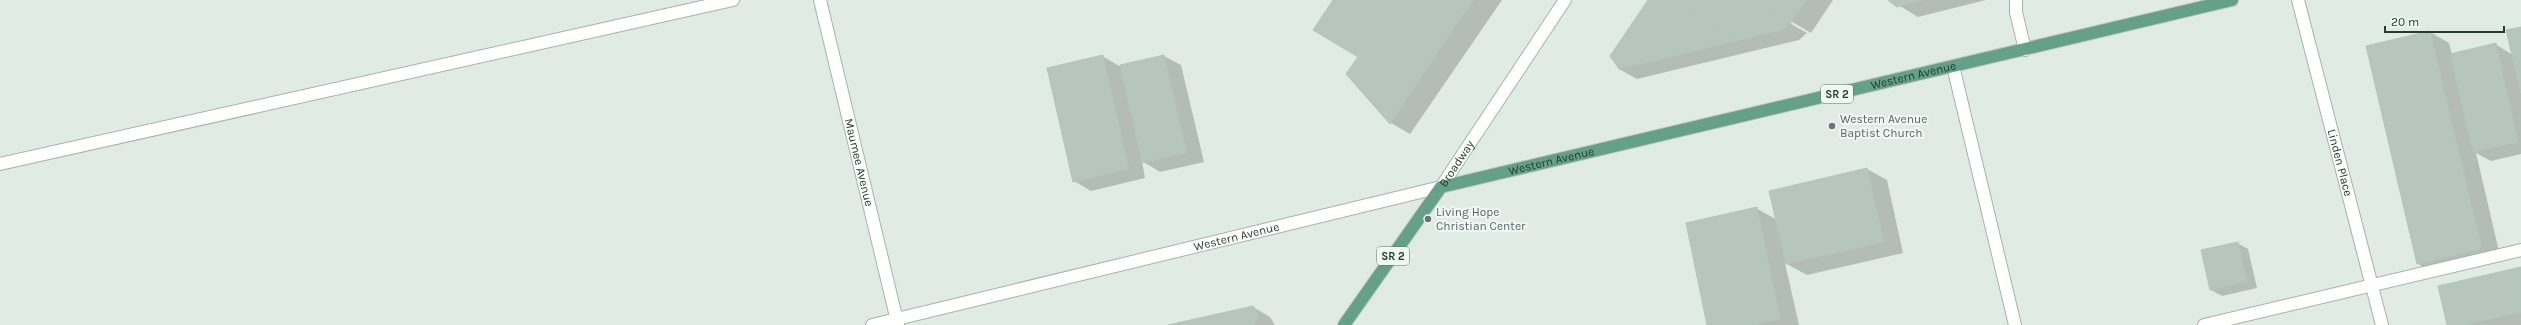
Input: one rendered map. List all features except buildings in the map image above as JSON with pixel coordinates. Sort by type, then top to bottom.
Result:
[{"type":"main road","name":"Western Avenue","points":[[1441,187],[2232,0]]},
{"type":"main road","name":"Broadway","points":[[1344,325],[1441,187]]},
{"type":"street","points":[[0,164],[733,0]]},
{"type":"street","name":"Maumee Avenue","points":[[820,0],[897,322]]},
{"type":"street","name":"Broadway","points":[[1441,187],[1565,0]]},
{"type":"street","points":[[2016,0],[2016,12],[2025,50]]},
{"type":"street","name":"Linden Place","points":[[2298,0],[2382,325]]},
{"type":"street","points":[[1953,66],[2015,325]]},
{"type":"street","name":"Western Avenue","points":[[872,325],[897,322],[1441,187]]},
{"type":"street","points":[[2204,325],[2372,284],[2521,250]]},
{"type":"place","name":"Western Avenue Baptist Church","points":[[1832,126]]},
{"type":"place","name":"Living Hope Christian Center","points":[[1428,219]]}]
